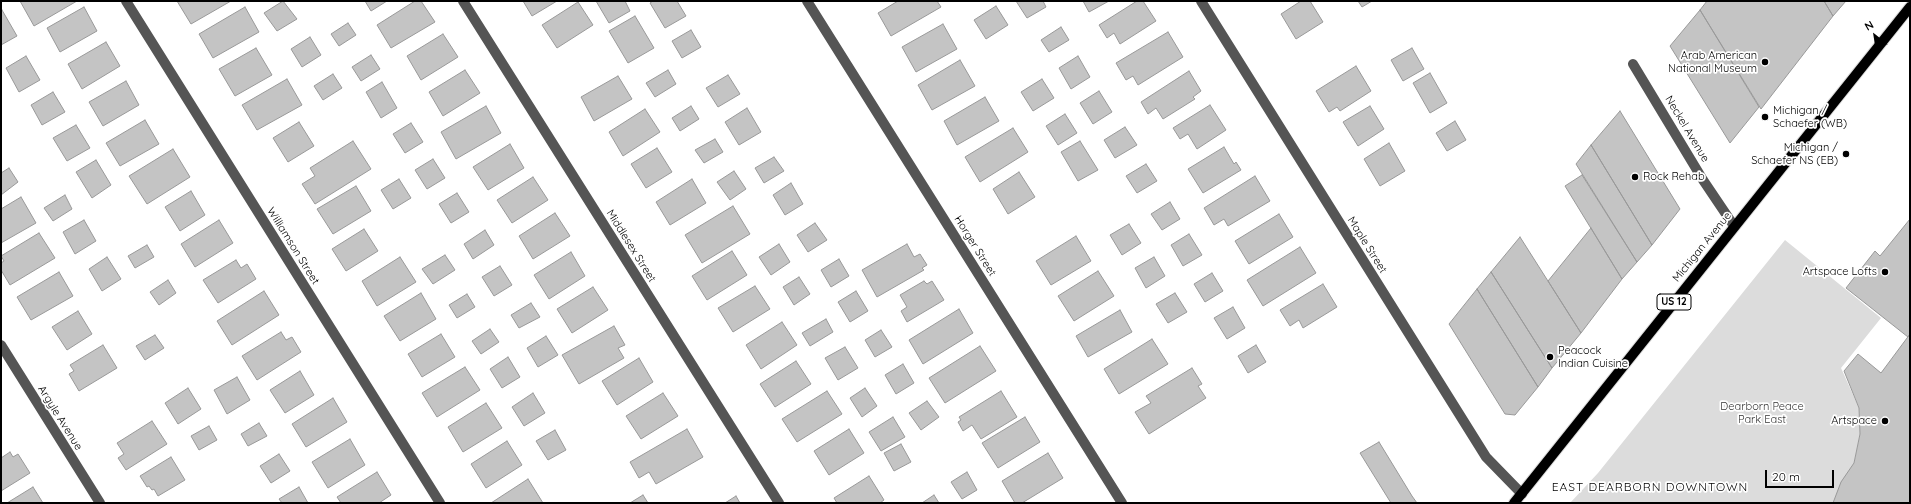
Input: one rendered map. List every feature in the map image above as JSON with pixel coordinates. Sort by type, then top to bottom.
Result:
[{"type":"main road","name":"Michigan Avenue","points":[[1514,503],[1910,7]]},
{"type":"street","name":"Williamson Street","points":[[126,1],[440,503]]},
{"type":"street","name":"Middlesex Street","points":[[463,1],[779,503]]},
{"type":"street","name":"Horger Street","points":[[807,1],[1122,503]]},
{"type":"street","name":"Maple Street","points":[[1201,1],[1486,457],[1522,494]]},
{"type":"street","name":"Neckel Avenue","points":[[1633,64],[1703,180],[1734,226]]},
{"type":"street","name":"Argyle Avenue","points":[[1,345],[100,503]]},
{"type":"green space","name":"Dearborn Peace Park East","points":[[1785,240],[1881,318],[1841,368],[1859,408],[1860,434],[1854,463],[1833,503],[1570,503],[1598,473]]},
{"type":"building","points":[[20,1],[77,1],[34,26]]},
{"type":"building","points":[[177,1],[231,1],[191,24]]},
{"type":"building","points":[[283,1],[297,19],[277,31],[264,13]]},
{"type":"building","points":[[365,1],[387,1],[371,11]]},
{"type":"building","points":[[415,1],[421,1],[435,22],[391,48],[377,25]]},
{"type":"building","points":[[523,1],[557,1],[532,16]]},
{"type":"building","points":[[596,1],[625,1],[630,11],[609,23]]},
{"type":"building","points":[[653,1],[677,1],[686,16],[665,28],[650,3]]},
{"type":"building","points":[[898,1],[937,1],[941,7],[891,36],[878,13]]},
{"type":"building","points":[[1016,1],[1043,1],[1046,7],[1027,18]]},
{"type":"building","points":[[1083,1],[1109,1],[1089,12]]},
{"type":"building","points":[[1137,1],[1143,1],[1156,21],[1120,44],[1114,33],[1107,38],[1099,25]]},
{"type":"building","points":[[1301,1],[1310,1],[1323,22],[1296,39],[1281,14]]},
{"type":"building","points":[[1358,1],[1372,1],[1362,7]]},
{"type":"building","name":"Arab American National Museum","points":[[1707,1],[1824,1],[1833,16],[1761,109],[1700,10]]},
{"type":"building","points":[[1824,1],[1846,1],[1833,16]]},
{"type":"building","points":[[578,2],[593,25],[557,48],[542,25]]},
{"type":"building","points":[[996,6],[1008,25],[986,39],[974,20]]},
{"type":"building","points":[[84,7],[97,31],[60,52],[47,28]]},
{"type":"building","points":[[245,7],[259,32],[213,58],[199,34]]},
{"type":"building","points":[[2,10],[17,36],[1,45],[1,11]]},
{"type":"building","points":[[1700,10],[1759,107],[1730,143],[1670,46]]},
{"type":"building","points":[[635,16],[654,48],[628,63],[609,31]]},
{"type":"building","points":[[348,23],[356,35],[339,46],[331,34]]},
{"type":"building","points":[[943,24],[957,49],[916,72],[902,47]]},
{"type":"building","points":[[1061,27],[1069,40],[1049,52],[1041,40]]},
{"type":"building","points":[[691,30],[701,47],[682,58],[672,41]]},
{"type":"building","points":[[1168,32],[1183,57],[1138,85],[1133,76],[1126,80],[1116,63]]},
{"type":"building","points":[[443,34],[458,57],[421,80],[407,56]]},
{"type":"building","points":[[310,37],[321,55],[302,67],[291,49]]},
{"type":"building","points":[[106,42],[120,66],[82,89],[68,64]]},
{"type":"building","points":[[256,48],[272,75],[235,96],[219,69]]},
{"type":"building","points":[[1412,48],[1424,69],[1403,81],[1391,60]]},
{"type":"building","points":[[371,55],[380,69],[361,81],[352,67]]},
{"type":"building","points":[[26,56],[40,80],[19,92],[6,68]]},
{"type":"building","points":[[1078,56],[1090,77],[1071,89],[1059,68]]},
{"type":"building","points":[[960,60],[975,86],[932,110],[918,85]]},
{"type":"building","points":[[1356,66],[1371,91],[1340,111],[1337,107],[1329,112],[1316,91]]},
{"type":"building","points":[[465,70],[480,93],[443,116],[429,92]]},
{"type":"building","points":[[668,70],[676,84],[655,97],[646,83]]},
{"type":"building","points":[[1189,71],[1201,91],[1193,97],[1195,99],[1163,119],[1156,108],[1148,114],[1141,102]]},
{"type":"building","points":[[1430,73],[1447,103],[1430,113],[1413,83]]},
{"type":"building","points":[[333,74],[342,88],[323,100],[314,86]]},
{"type":"building","points":[[728,75],[740,94],[718,107],[706,88]]},
{"type":"building","points":[[618,76],[632,99],[594,121],[581,97]]},
{"type":"building","points":[[287,79],[302,105],[257,130],[242,105]]},
{"type":"building","points":[[1042,79],[1054,98],[1033,111],[1021,92]]},
{"type":"building","points":[[126,81],[139,105],[103,126],[89,102]]},
{"type":"building","points":[[382,82],[397,108],[381,118],[366,92]]},
{"type":"building","points":[[1099,91],[1112,112],[1093,124],[1080,103]]},
{"type":"building","points":[[53,92],[65,112],[42,125],[31,105]]},
{"type":"building","points":[[985,97],[999,121],[957,145],[944,121]]},
{"type":"building","points":[[1210,105],[1226,130],[1197,149],[1188,134],[1180,139],[1173,128]]},
{"type":"building","points":[[486,106],[501,133],[456,159],[441,132]]},
{"type":"building","points":[[691,106],[699,119],[680,131],[672,118]]},
{"type":"building","points":[[1370,106],[1384,129],[1358,146],[1343,122]]},
{"type":"building","points":[[747,108],[761,132],[739,145],[725,122]]},
{"type":"building","points":[[645,109],[660,132],[623,156],[609,132]]},
{"type":"building","name":"Rock Rehab","points":[[1620,111],[1680,209],[1652,245],[1591,145]]},
{"type":"building","points":[[1065,114],[1077,133],[1058,145],[1046,126]]},
{"type":"building","points":[[145,120],[159,144],[120,166],[106,143]]},
{"type":"building","points":[[1455,121],[1466,140],[1447,151],[1436,133]]},
{"type":"building","points":[[299,122],[314,146],[288,162],[273,138]]},
{"type":"building","points":[[411,123],[423,142],[405,153],[393,134]]},
{"type":"building","points":[[76,125],[90,148],[67,161],[53,138]]},
{"type":"building","points":[[1125,127],[1137,145],[1115,158],[1104,140]]},
{"type":"building","points":[[1013,128],[1028,152],[980,182],[965,157]]},
{"type":"building","points":[[715,139],[723,152],[704,163],[695,150]]},
{"type":"building","points":[[353,141],[371,169],[315,204],[302,184],[315,176],[310,168]]},
{"type":"building","points":[[1080,141],[1098,170],[1078,181],[1061,152]]},
{"type":"building","points":[[1389,143],[1405,171],[1380,186],[1364,159]]},
{"type":"building","points":[[510,144],[524,168],[488,190],[473,167]]},
{"type":"building","points":[[1591,145],[1652,245],[1637,262],[1576,164]]},
{"type":"building","points":[[1224,147],[1234,164],[1236,162],[1241,170],[1203,193],[1188,169]]},
{"type":"building","points":[[657,148],[672,172],[646,188],[631,164]]},
{"type":"building","points":[[173,149],[190,177],[147,204],[129,176]]},
{"type":"building","points":[[774,157],[784,171],[764,183],[755,168]]},
{"type":"building","points":[[433,159],[445,178],[427,189],[415,170]]},
{"type":"building","points":[[96,160],[111,185],[92,198],[76,172]]},
{"type":"building","points":[[1146,164],[1157,181],[1137,193],[1126,176]]},
{"type":"building","points":[[9,168],[18,182],[1,195],[1,173]]},
{"type":"building","points":[[734,171],[746,189],[730,200],[717,182]]},
{"type":"building","points":[[1019,172],[1035,197],[1008,214],[993,189]]},
{"type":"building","points":[[1582,175],[1637,262],[1622,279],[1565,186]]},
{"type":"building","points":[[1255,176],[1270,201],[1228,226],[1224,219],[1214,225],[1204,208]]},
{"type":"building","points":[[533,177],[548,200],[512,223],[497,200]]},
{"type":"building","points":[[399,179],[411,198],[393,209],[381,190]]},
{"type":"building","points":[[692,179],[706,203],[670,225],[656,202]]},
{"type":"building","points":[[791,183],[803,204],[785,215],[773,195]]},
{"type":"building","points":[[356,186],[371,211],[333,234],[317,209]]},
{"type":"building","points":[[191,191],[205,215],[180,231],[165,207]]},
{"type":"building","points":[[457,193],[469,212],[451,223],[439,204]]},
{"type":"building","points":[[65,195],[72,209],[53,221],[44,208]]},
{"type":"building","points":[[21,197],[36,223],[1,243],[1,209]]},
{"type":"building","points":[[1170,202],[1180,219],[1162,230],[1151,214]]},
{"type":"building","points":[[733,206],[750,234],[702,263],[685,235]]},
{"type":"building","points":[[555,213],[570,236],[533,259],[519,236]]},
{"type":"building","points":[[1279,214],[1293,237],[1249,264],[1235,241]]},
{"type":"building","name":"Artspace Lofts","points":[[1910,219],[1910,334],[1908,337],[1846,288],[1875,251],[1880,256]]},
{"type":"building","points":[[84,220],[96,241],[75,254],[63,232]]},
{"type":"building","points":[[219,220],[233,243],[195,267],[181,244]]},
{"type":"building","points":[[815,223],[827,240],[808,252],[797,235]]},
{"type":"building","points":[[1129,224],[1141,243],[1122,255],[1110,235]]},
{"type":"building","points":[[1591,228],[1622,279],[1581,333],[1548,281]]},
{"type":"building","points":[[364,229],[378,251],[346,271],[332,249]]},
{"type":"building","points":[[485,230],[494,245],[473,259],[464,244]]},
{"type":"building","points":[[39,233],[55,258],[10,285],[1,270],[1,263],[4,261],[1,256]]},
{"type":"building","points":[[1189,234],[1202,255],[1183,266],[1171,245]]},
{"type":"building","points":[[1076,236],[1091,261],[1051,285],[1036,261]]},
{"type":"building","points":[[1520,237],[1581,333],[1552,368],[1491,272]]},
{"type":"building","points":[[779,244],[790,262],[771,275],[759,257]]},
{"type":"building","points":[[907,244],[914,257],[920,254],[927,265],[922,268],[924,270],[877,297],[862,270]]},
{"type":"building","points":[[147,245],[154,257],[135,268],[128,256]]},
{"type":"building","points":[[1300,247],[1316,273],[1263,306],[1247,280]]},
{"type":"building","points":[[732,251],[747,275],[707,300],[692,276]]},
{"type":"building","points":[[571,252],[585,276],[549,299],[534,275]]},
{"type":"building","points":[[445,255],[455,270],[433,284],[422,269]]},
{"type":"building","points":[[107,257],[121,279],[102,291],[89,269]]},
{"type":"building","points":[[400,257],[416,282],[377,306],[362,281]]},
{"type":"building","points":[[1154,257],[1165,276],[1146,288],[1135,268]]},
{"type":"building","points":[[839,259],[849,276],[831,287],[821,270]]},
{"type":"building","points":[[236,260],[241,268],[247,264],[256,279],[218,303],[203,280]]},
{"type":"building","points":[[500,266],[512,285],[494,296],[482,277]]},
{"type":"building","points":[[1098,271],[1114,296],[1074,321],[1058,296]]},
{"type":"building","points":[[59,272],[73,296],[31,320],[17,297]]},
{"type":"building","points":[[1491,272],[1552,368],[1538,387],[1477,289]]},
{"type":"building","points":[[1212,273],[1223,291],[1205,302],[1194,284]]},
{"type":"building","points":[[799,277],[810,294],[794,305],[783,287]]},
{"type":"building","points":[[168,280],[176,293],[159,305],[150,292]]},
{"type":"building","points":[[924,281],[927,284],[932,281],[944,300],[907,322],[901,311],[907,307],[900,295]]},
{"type":"building","points":[[1323,284],[1337,307],[1303,328],[1299,320],[1290,326],[1280,310]]},
{"type":"building","points":[[755,286],[770,309],[733,332],[718,308]]},
{"type":"building","points":[[593,287],[608,310],[572,333],[557,309]]},
{"type":"building","points":[[1477,289],[1538,387],[1515,415],[1505,414],[1449,324]]},
{"type":"building","points":[[264,291],[279,315],[232,345],[217,321]]},
{"type":"building","points":[[856,291],[868,311],[850,322],[838,302]]},
{"type":"building","points":[[421,293],[436,319],[400,341],[384,316]]},
{"type":"building","points":[[1175,293],[1187,312],[1168,323],[1156,304]]},
{"type":"building","points":[[467,294],[475,307],[457,318],[449,305]]},
{"type":"building","points":[[531,303],[540,317],[519,328],[511,315]]},
{"type":"building","points":[[1233,307],[1245,328],[1227,339],[1214,318]]},
{"type":"building","points":[[959,309],[973,333],[923,364],[909,340]]},
{"type":"building","points":[[1120,310],[1132,332],[1088,357],[1076,336]]},
{"type":"building","points":[[78,311],[92,334],[67,350],[52,327]]},
{"type":"building","points":[[826,319],[833,332],[810,346],[802,333]]},
{"type":"building","points":[[782,322],[797,345],[761,369],[746,345]]},
{"type":"building","points":[[614,326],[625,345],[618,348],[624,358],[579,384],[562,355]]},
{"type":"building","points":[[490,329],[499,342],[481,354],[472,341]]},
{"type":"building","points":[[881,330],[892,347],[875,357],[865,340]]},
{"type":"building","points":[[281,332],[286,340],[292,337],[301,352],[257,380],[242,356]]},
{"type":"building","points":[[441,334],[455,357],[422,377],[408,354]]},
{"type":"building","name":"Artspace","points":[[1910,334],[1910,503],[1833,503],[1841,482],[1854,463],[1860,434],[1859,408],[1844,371],[1858,354],[1881,373]]},
{"type":"building","points":[[155,335],[164,348],[145,360],[136,346]]},
{"type":"building","points":[[546,336],[558,355],[538,367],[527,348]]},
{"type":"building","points":[[1152,339],[1168,364],[1119,394],[1104,369]]},
{"type":"building","points":[[103,345],[117,368],[79,391],[69,374],[74,371],[70,365]]},
{"type":"building","points":[[1256,345],[1266,362],[1248,373],[1238,356]]},
{"type":"building","points":[[980,346],[996,371],[945,403],[929,378]]},
{"type":"building","points":[[845,347],[858,368],[838,380],[825,358]]},
{"type":"building","points":[[508,357],[520,377],[502,388],[490,369]]},
{"type":"building","points":[[639,358],[653,382],[617,405],[602,381]]},
{"type":"building","points":[[796,361],[811,384],[775,407],[760,384]]},
{"type":"building","points":[[903,364],[914,383],[896,394],[885,375]]},
{"type":"building","points":[[465,367],[480,390],[437,417],[422,393]]},
{"type":"building","points":[[1192,368],[1202,384],[1198,386],[1206,398],[1149,434],[1135,412],[1151,403],[1146,396]]},
{"type":"building","points":[[300,371],[314,395],[285,413],[270,390]]},
{"type":"building","points":[[237,377],[250,400],[227,414],[214,390]]},
{"type":"building","points":[[188,388],[201,409],[178,424],[165,403]]},
{"type":"building","points":[[865,388],[877,406],[862,417],[850,398]]},
{"type":"building","points":[[827,391],[842,414],[797,442],[782,419]]},
{"type":"building","points":[[1001,391],[1017,417],[981,439],[972,425],[963,431],[958,422],[961,420],[959,417]]},
{"type":"building","points":[[533,393],[545,413],[524,426],[512,407]]},
{"type":"building","points":[[663,393],[678,416],[641,439],[626,416]]},
{"type":"building","points":[[333,398],[347,422],[306,447],[292,424]]},
{"type":"building","points":[[927,401],[939,417],[921,430],[909,413]]},
{"type":"building","points":[[486,403],[502,428],[463,452],[448,427]]},
{"type":"building","points":[[893,417],[905,437],[881,451],[869,432]]},
{"type":"building","points":[[1025,417],[1040,442],[998,468],[982,443]]},
{"type":"building","points":[[152,421],[167,444],[126,470],[118,458],[124,454],[117,443]]},
{"type":"building","points":[[259,423],[267,436],[248,446],[241,434]]},
{"type":"building","points":[[209,426],[217,440],[199,450],[191,436]]},
{"type":"building","points":[[687,429],[703,457],[656,484],[649,472],[639,478],[630,462]]},
{"type":"building","points":[[849,429],[864,453],[829,475],[814,451]]},
{"type":"building","points":[[555,430],[566,450],[548,460],[536,441]]},
{"type":"building","points":[[350,439],[365,465],[328,488],[312,462]]},
{"type":"building","points":[[507,441],[522,465],[486,488],[471,464]]},
{"type":"building","points":[[1379,442],[1417,503],[1391,503],[1360,453]]},
{"type":"building","points":[[901,444],[911,462],[894,471],[884,453]]},
{"type":"building","points":[[10,452],[13,457],[18,454],[30,473],[1,491],[1,458]]},
{"type":"building","points":[[1048,453],[1063,478],[1022,503],[1015,503],[1002,481]]},
{"type":"building","points":[[279,454],[290,471],[271,483],[260,466]]},
{"type":"building","points":[[171,457],[185,480],[158,496],[154,489],[152,490],[149,486],[147,487],[140,476]]},
{"type":"building","points":[[377,472],[391,495],[379,503],[341,503],[337,497]]},
{"type":"building","points":[[967,472],[977,490],[962,499],[951,482]]},
{"type":"building","points":[[869,476],[884,500],[880,503],[837,503],[834,498]]},
{"type":"building","points":[[528,479],[543,503],[491,503]]},
{"type":"building","points":[[33,487],[43,503],[7,503]]},
{"type":"building","points":[[299,487],[308,503],[282,503],[279,499]]},
{"type":"building","points":[[643,495],[648,503],[630,503]]},
{"type":"building","points":[[934,495],[939,503],[922,503]]},
{"type":"building","points":[[736,496],[740,503],[725,503]]},
{"type":"place","name":"Arab American National Museum","points":[[1765,62]]},
{"type":"place","name":"Michigan / Schaefer (WB)","points":[[1765,117]]},
{"type":"place","name":"Michigan / Schaefer NS (EB)","points":[[1846,154]]},
{"type":"place","name":"Rock Rehab","points":[[1635,177]]},
{"type":"place","name":"Artspace Lofts","points":[[1885,272]]},
{"type":"place","name":"Peacock Indian Cuisine","points":[[1550,357]]},
{"type":"place","name":"Artspace","points":[[1885,421]]},
{"type":"district","name":"EAST DEARBORN DOWNTOWN","points":[[1650,487]]}]
